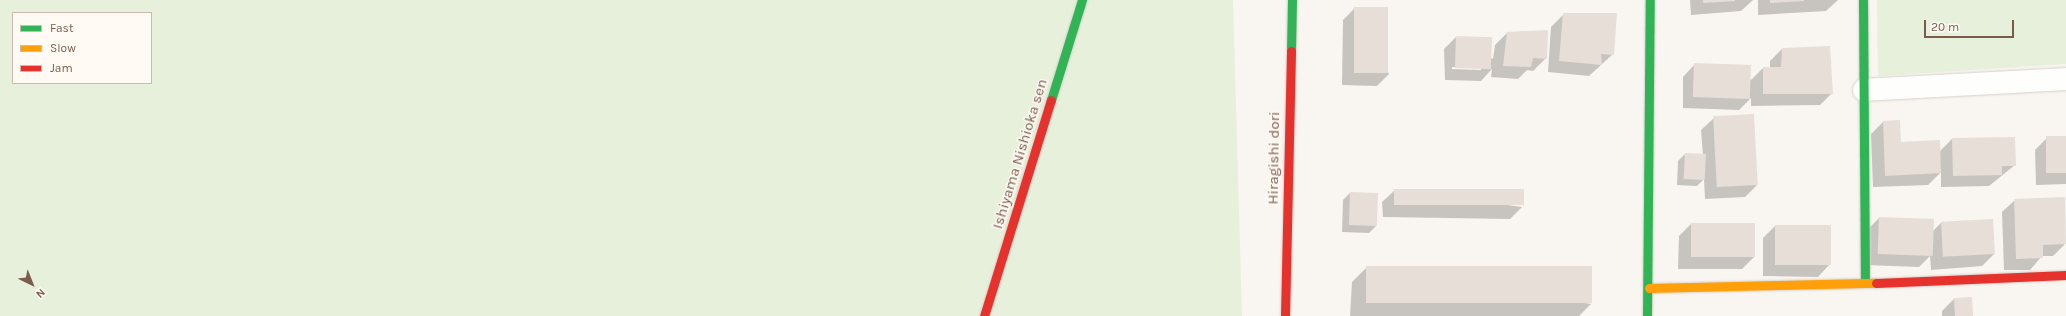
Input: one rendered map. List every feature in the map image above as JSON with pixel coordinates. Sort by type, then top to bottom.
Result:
[{"type":"street","name":"Ishiyama Nishioka sen","points":[[984,316],[1082,0]]},
{"type":"street","name":"Hiragishi dori","points":[[1285,316],[1292,0]]},
{"type":"street","points":[[1647,316],[1649,288],[1650,0]]},
{"type":"street","points":[[1863,0],[1865,283]]},
{"type":"street","points":[[1864,90],[2066,80]]},
{"type":"street","points":[[1649,288],[1865,283],[2066,275]]},
{"type":"green space","points":[[0,0],[1233,0],[1242,316],[0,316]]},
{"type":"green space","points":[[1877,0],[2066,0],[2066,64],[1878,76]]},
{"type":"building","points":[[1703,0],[1735,0],[1735,1],[1703,3]]},
{"type":"building","points":[[1770,0],[1804,0],[1804,1],[1770,3]]},
{"type":"building","points":[[1354,7],[1388,7],[1388,73],[1354,73]]},
{"type":"building","points":[[1563,13],[1617,13],[1614,55],[1601,54],[1602,65],[1559,61]]},
{"type":"building","points":[[1548,30],[1547,59],[1533,58],[1531,67],[1503,66],[1507,32]]},
{"type":"building","points":[[1456,36],[1492,37],[1491,69],[1455,68]]},
{"type":"building","points":[[1830,46],[1833,94],[1763,94],[1763,67],[1781,67],[1782,48]]},
{"type":"building","points":[[1694,63],[1751,65],[1750,99],[1693,97]]},
{"type":"building","points":[[1754,114],[1758,185],[1717,187],[1713,116]]},
{"type":"building","points":[[1900,120],[1901,142],[1940,140],[1941,173],[1885,176],[1883,121]]},
{"type":"building","points":[[2046,136],[2066,136],[2066,173],[2046,173]]},
{"type":"building","points":[[2015,137],[2016,166],[2002,166],[2002,175],[1953,176],[1952,138]]},
{"type":"building","points":[[1685,153],[1706,154],[1705,180],[1684,179]]},
{"type":"building","points":[[1394,189],[1524,189],[1524,205],[1394,205]]},
{"type":"building","points":[[1350,192],[1378,193],[1377,226],[1349,225]]},
{"type":"building","points":[[2065,197],[2066,244],[2043,245],[2043,258],[2016,259],[2014,199]]},
{"type":"building","points":[[1879,217],[1934,219],[1933,256],[1878,254]]},
{"type":"building","points":[[1993,219],[1995,254],[1943,257],[1941,222]]},
{"type":"building","points":[[1691,223],[1755,223],[1755,257],[1691,257]]},
{"type":"building","points":[[1775,225],[1831,225],[1831,265],[1775,265]]},
{"type":"building","points":[[1366,266],[1592,266],[1592,303],[1366,303]]},
{"type":"building","points":[[1972,297],[1973,316],[1955,316],[1954,298]]},
{"type":"traffic: fast","points":[[1051,100],[1082,0]]},
{"type":"traffic: fast","points":[[1291,51],[1292,0]]},
{"type":"traffic: fast","points":[[1647,316],[1650,0]]},
{"type":"traffic: fast","points":[[1863,0],[1865,283]]},
{"type":"traffic: slow","points":[[1649,288],[1876,283]]},
{"type":"traffic: jam","points":[[1285,316],[1291,51]]},
{"type":"traffic: jam","points":[[984,316],[1051,100]]},
{"type":"traffic: jam","points":[[1876,283],[2066,275]]}]
